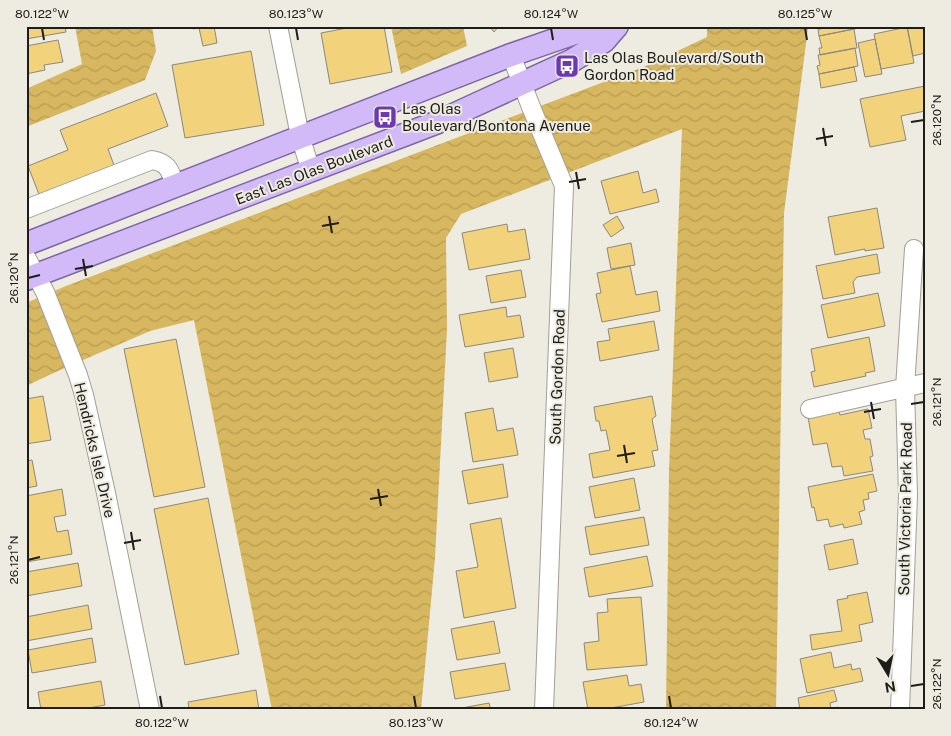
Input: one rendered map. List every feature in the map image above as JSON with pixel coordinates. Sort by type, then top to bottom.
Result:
[{"type":"main road","points":[[26,244],[511,55],[592,27],[606,26]]},
{"type":"main road","name":"East Las Olas Boulevard","points":[[33,276],[438,122],[573,60],[604,41],[617,26]]},
{"type":"street","points":[[278,26],[300,136],[311,171]]},
{"type":"street","name":"South Gordon Road","points":[[511,55],[564,186],[544,710]]},
{"type":"street","points":[[26,210],[152,160],[160,162],[168,168],[175,185]]},
{"type":"street","name":"South Victoria Park Road","points":[[900,710],[908,495],[906,388],[914,249]]},
{"type":"street","name":"Hendricks Isle Drive","points":[[33,276],[78,375],[84,394],[150,710]]},
{"type":"street","points":[[810,409],[925,384]]},
{"type":"water","points":[[75,26],[152,26],[156,51],[145,80],[26,127],[26,89],[82,64]]},
{"type":"water","points":[[391,26],[463,26],[467,46],[401,74]]},
{"type":"water","points":[[707,26],[807,26],[808,28],[784,213],[776,710],[666,710],[669,471],[682,129],[461,214],[446,238],[447,329],[435,558],[421,710],[272,710],[194,320],[150,331],[26,386],[26,303],[66,286],[646,66],[707,37]]},
{"type":"building","points":[[26,26],[65,26],[66,32],[26,39]]},
{"type":"building","points":[[192,26],[214,26],[217,43],[203,46],[199,28],[193,29]]},
{"type":"building","points":[[357,26],[384,26],[392,72],[330,84],[321,33]]},
{"type":"building","points":[[489,26],[499,26],[494,32]]},
{"type":"building","points":[[821,26],[864,27],[819,36],[818,29],[821,29]]},
{"type":"building","points":[[907,26],[925,26],[925,53],[913,56]]},
{"type":"building","points":[[907,27],[914,63],[881,69],[874,34]]},
{"type":"building","points":[[854,29],[857,48],[820,55],[819,48],[822,48],[819,36]]},
{"type":"building","points":[[875,39],[882,74],[865,77],[858,43]]},
{"type":"building","points":[[58,40],[63,62],[44,65],[45,70],[26,74],[26,46]]},
{"type":"building","points":[[855,48],[858,66],[819,74],[817,66],[820,65],[818,55]]},
{"type":"building","points":[[251,51],[264,125],[185,138],[172,65]]},
{"type":"building","points":[[854,67],[857,81],[821,88],[819,74]]},
{"type":"building","points":[[925,86],[925,111],[901,116],[906,140],[870,147],[860,99]]},
{"type":"building","points":[[156,93],[168,126],[108,149],[115,168],[40,197],[28,166],[68,150],[60,130]]},
{"type":"building","points":[[638,171],[643,193],[656,189],[659,202],[610,214],[601,181]]},
{"type":"building","points":[[877,208],[884,248],[865,251],[865,249],[835,255],[828,217]]},
{"type":"building","points":[[617,216],[624,228],[611,237],[603,225]]},
{"type":"building","points":[[507,224],[508,232],[525,229],[530,259],[469,270],[462,233]]},
{"type":"building","points":[[631,243],[635,265],[611,269],[607,248]]},
{"type":"building","points":[[877,254],[880,273],[857,277],[853,282],[855,293],[823,299],[816,266]]},
{"type":"building","points":[[630,266],[636,295],[657,291],[660,311],[602,322],[596,294],[601,293],[597,273]]},
{"type":"building","points":[[521,270],[526,297],[491,303],[486,276]]},
{"type":"building","points":[[878,293],[885,326],[828,338],[821,305]]},
{"type":"building","points":[[506,307],[507,317],[520,315],[524,337],[465,347],[459,315]]},
{"type":"building","points":[[654,321],[659,350],[600,361],[597,342],[610,340],[608,329]]},
{"type":"building","points":[[869,337],[875,371],[865,373],[866,376],[814,387],[811,372],[815,371],[811,349]]},
{"type":"building","points":[[176,339],[205,487],[154,497],[124,349]]},
{"type":"building","points":[[513,348],[518,377],[489,382],[484,353]]},
{"type":"building","points":[[43,396],[51,440],[26,444],[26,399]]},
{"type":"building","points":[[652,396],[656,416],[652,419],[658,450],[652,451],[655,466],[593,478],[589,454],[610,450],[606,430],[601,431],[599,421],[596,421],[594,407]]},
{"type":"building","points":[[493,408],[497,431],[513,428],[518,455],[473,462],[465,413]]},
{"type":"building","points":[[868,409],[872,428],[863,430],[865,439],[870,439],[873,456],[870,457],[873,471],[844,476],[842,466],[832,467],[827,443],[813,445],[808,417],[839,412],[840,415]]},
{"type":"building","points":[[32,460],[37,486],[26,488],[26,461]]},
{"type":"building","points":[[503,464],[508,497],[468,504],[462,471]]},
{"type":"building","points":[[873,474],[877,491],[868,493],[869,499],[863,500],[865,510],[859,512],[862,524],[844,528],[843,524],[830,527],[828,519],[817,521],[814,507],[812,508],[808,487]]},
{"type":"building","points":[[634,478],[640,510],[595,518],[589,487]]},
{"type":"building","points":[[62,489],[66,515],[54,517],[57,532],[68,530],[72,554],[26,562],[26,496]]},
{"type":"building","points":[[208,498],[239,654],[185,665],[154,509]]},
{"type":"building","points":[[644,517],[649,545],[590,555],[585,527]]},
{"type":"building","points":[[501,518],[516,608],[464,618],[456,571],[478,567],[470,524]]},
{"type":"building","points":[[853,539],[858,564],[829,570],[824,545]]},
{"type":"building","points":[[647,556],[653,586],[589,597],[584,568]]},
{"type":"building","points":[[78,563],[82,586],[26,596],[26,572]]},
{"type":"building","points":[[867,592],[873,622],[859,625],[862,641],[812,650],[810,635],[842,631],[837,600]]},
{"type":"building","points":[[641,597],[647,665],[587,670],[584,643],[599,641],[597,613],[608,612],[607,599]]},
{"type":"building","points":[[88,605],[92,629],[26,641],[26,617]]},
{"type":"building","points":[[494,621],[500,653],[457,660],[451,629]]},
{"type":"building","points":[[92,638],[96,662],[32,673],[28,650]]},
{"type":"building","points":[[831,652],[834,668],[851,664],[852,670],[860,668],[863,681],[807,693],[800,659]]},
{"type":"building","points":[[505,663],[510,690],[455,699],[450,672]]},
{"type":"building","points":[[627,675],[629,686],[641,684],[644,702],[600,710],[588,710],[583,682]]},
{"type":"building","points":[[101,681],[105,705],[78,710],[41,710],[38,692]]},
{"type":"building","points":[[256,690],[259,710],[189,710],[188,702]]},
{"type":"building","points":[[834,690],[837,701],[830,703],[831,709],[838,707],[838,710],[800,710],[798,698]]},
{"type":"building","points":[[489,703],[491,710],[451,710]]},
{"type":"place","name":"Las Olas Boulevard/South Gordon Road","points":[[567,66]]},
{"type":"place","name":"Las Olas Boulevard/Bontona Avenue","points":[[385,117]]}]
